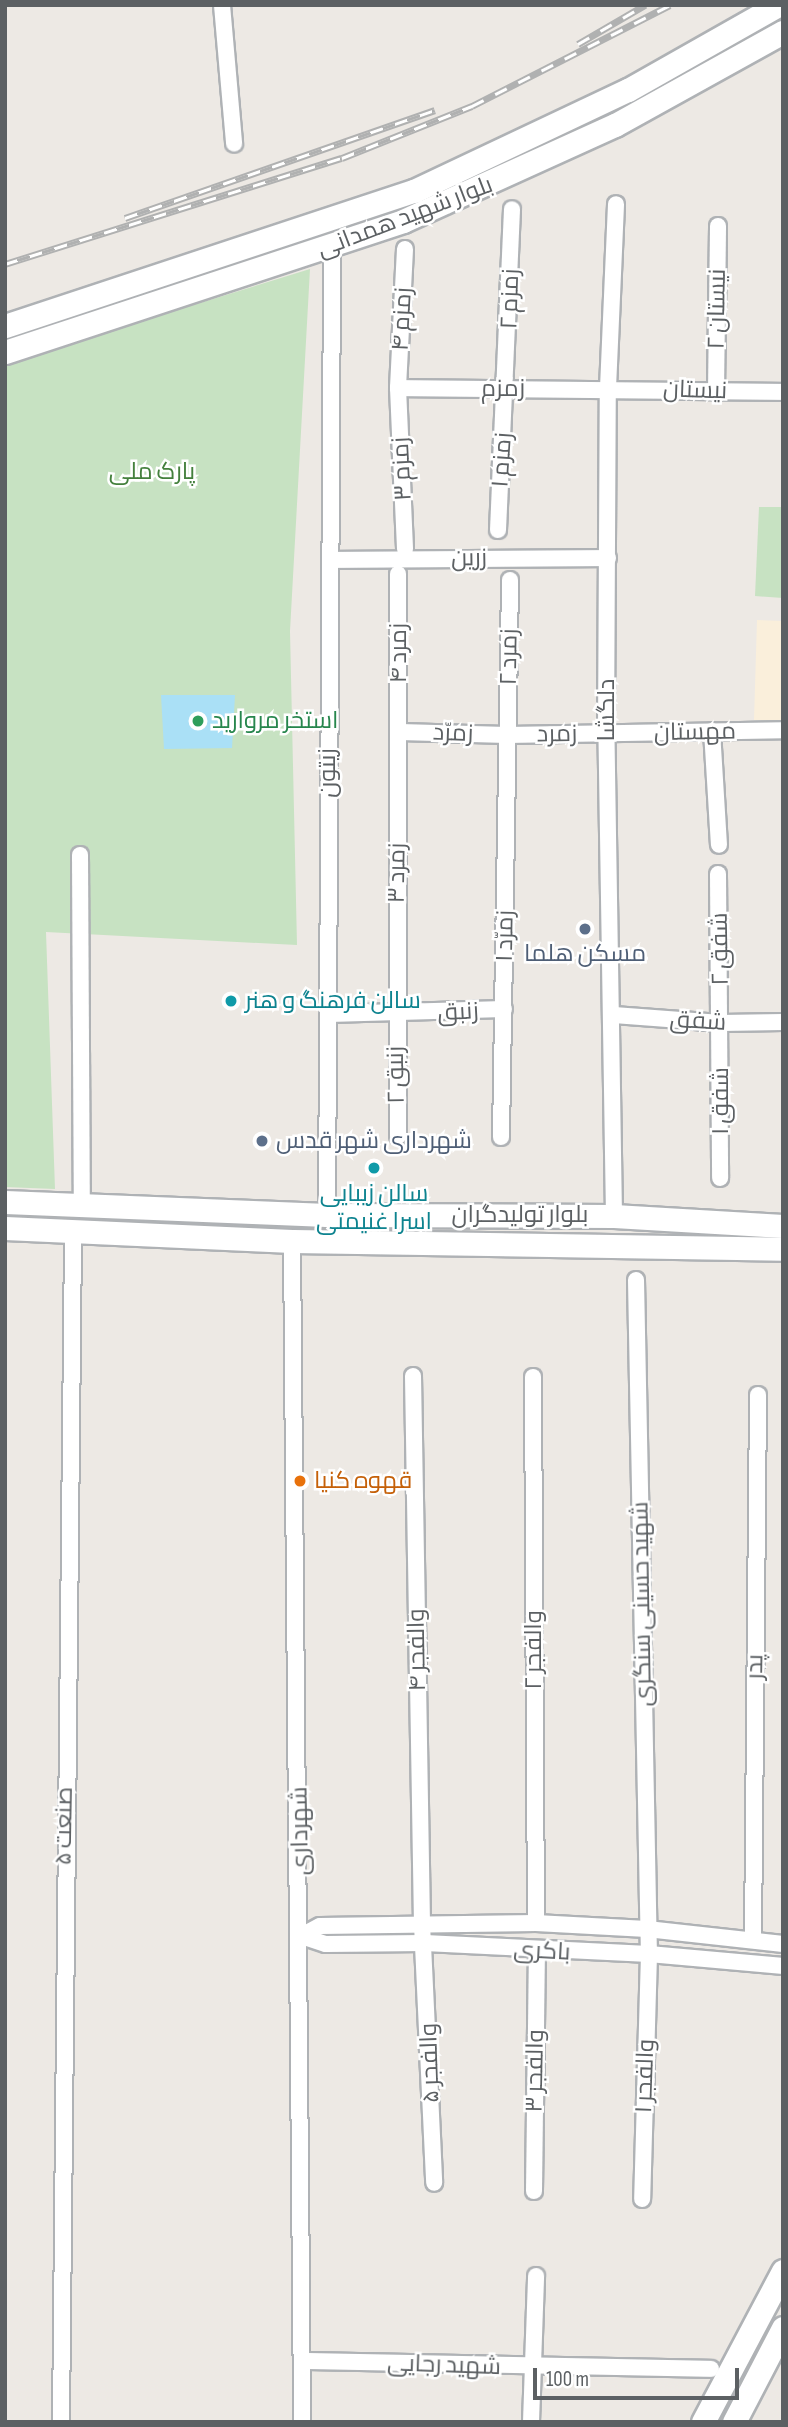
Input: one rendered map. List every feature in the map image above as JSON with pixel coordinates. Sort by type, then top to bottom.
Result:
[{"type":"main road","points":[[769,10],[778,35]]},
{"type":"main road","name":"بلوار شهید همدانی","points":[[5,326],[414,191],[628,90],[769,10]]},
{"type":"main road","name":"بلوار شهید همدانی","points":[[5,352],[332,247],[504,178],[660,101],[778,35]]},
{"type":"main road","name":"بلوار تولیدگران","points":[[5,1202],[327,1215],[614,1216],[783,1226]]},
{"type":"main road","name":"بلوار تولیدگران","points":[[5,1228],[292,1241],[783,1249]]},
{"type":"main road","points":[[703,2422],[783,2271]]},
{"type":"main road","points":[[734,2422],[783,2328]]},
{"type":"street","points":[[222,5],[233,143]]},
{"type":"street","name":"دلگشا","points":[[614,1216],[614,1015],[606,733],[608,388],[616,204]]},
{"type":"street","name":"زمزم ۲","points":[[507,390],[512,209]]},
{"type":"street","name":"نیستان ۲","points":[[716,391],[718,226]]},
{"type":"street","name":"زیتون","points":[[327,1215],[332,247]]},
{"type":"street","name":"زمزم ۴","points":[[398,388],[405,249]]},
{"type":"street","name":"زمزم","points":[[398,388],[608,388]]},
{"type":"street","name":"زمزم ۳","points":[[398,388],[405,549]]},
{"type":"street","name":"نیستان","points":[[608,388],[783,392]]},
{"type":"street","name":"زمزم ۱","points":[[498,530],[507,390]]},
{"type":"street","name":"زرین","points":[[330,559],[608,558]]},
{"type":"street","name":"زمرد ۴","points":[[398,574],[400,732]]},
{"type":"street","name":"زمرد ۲","points":[[508,735],[510,580]]},
{"type":"street","name":"مهستان","points":[[606,733],[783,730]]},
{"type":"street","points":[[712,731],[719,845]]},
{"type":"street","name":"زمرّد","points":[[400,732],[508,735]]},
{"type":"street","name":"زمرد ۳","points":[[395,1014],[400,732]]},
{"type":"street","name":"زمرد","points":[[508,735],[606,733]]},
{"type":"street","name":"زمرّد ۱","points":[[501,1137],[508,735]]},
{"type":"street","points":[[80,855],[82,1207]]},
{"type":"street","name":"شفق ۲","points":[[718,874],[721,1023]]},
{"type":"street","name":"زنبق","points":[[328,1014],[503,1009]]},
{"type":"street","name":"زنبق ۲","points":[[395,1014],[398,1136]]},
{"type":"street","name":"شفق","points":[[614,1015],[721,1023],[783,1022]]},
{"type":"street","name":"شفق ۱","points":[[720,1178],[721,1023]]},
{"type":"street","name":"صنعت ۵","points":[[61,2422],[73,1230]]},
{"type":"street","name":"شهرداری","points":[[292,1241],[301,1936],[302,2422]]},
{"type":"street","name":"شهید حسینی سنگری","points":[[636,1280],[649,1954]]},
{"type":"street","name":"والفجر ۴","points":[[413,1376],[422,1924],[425,1943]]},
{"type":"street","name":"والفجر ۲","points":[[533,1377],[536,1923]]},
{"type":"street","name":"پدر","points":[[753,1939],[758,1395]]},
{"type":"street","points":[[301,1936],[320,1926],[536,1923],[648,1929],[753,1939],[781,1954]]},
{"type":"street","name":"باکری","points":[[301,1936],[327,1944],[425,1943],[537,1951],[781,1954]]},
{"type":"street","name":"والفجر ۵","points":[[425,1943],[434,2183]]},
{"type":"street","name":"والفجر ۳","points":[[534,2191],[537,1951]]},
{"type":"street","name":"والفجر ۱","points":[[642,2199],[649,1954]]},
{"type":"street","points":[[531,2422],[536,2276]]},
{"type":"street","name":"شهید رجایی","points":[[303,2361],[534,2368],[711,2369]]},
{"type":"shaded area","points":[[757,620],[783,621],[783,721],[754,720]]},
{"type":"green space","name":"پارک ملی","points":[[310,269],[290,631],[297,945],[46,932],[55,1189],[5,1187],[5,363]]},
{"type":"green space","points":[[759,507],[783,507],[783,598],[755,596]]},
{"type":"water","name":"استخر مروارید","points":[[161,695],[235,695],[232,748],[164,749]]},
{"type":"railway","points":[[578,44],[645,5]]},
{"type":"railway","points":[[5,264],[342,158],[472,106],[670,5]]},
{"type":"railway","points":[[125,218],[435,110]]},
{"type":"place","name":"استخر مروارید","points":[[198,721]]},
{"type":"place","name":"مسکن هلما","points":[[585,929]]},
{"type":"place","name":"سالن فرهنگ و هنر","points":[[231,1001]]},
{"type":"place","name":"شهرداری شهر قدس","points":[[262,1141]]},
{"type":"place","name":"سالن زیبایی اسرا غنیمتی","points":[[374,1168]]},
{"type":"place","name":"قهوه کنیا","points":[[300,1481]]}]
